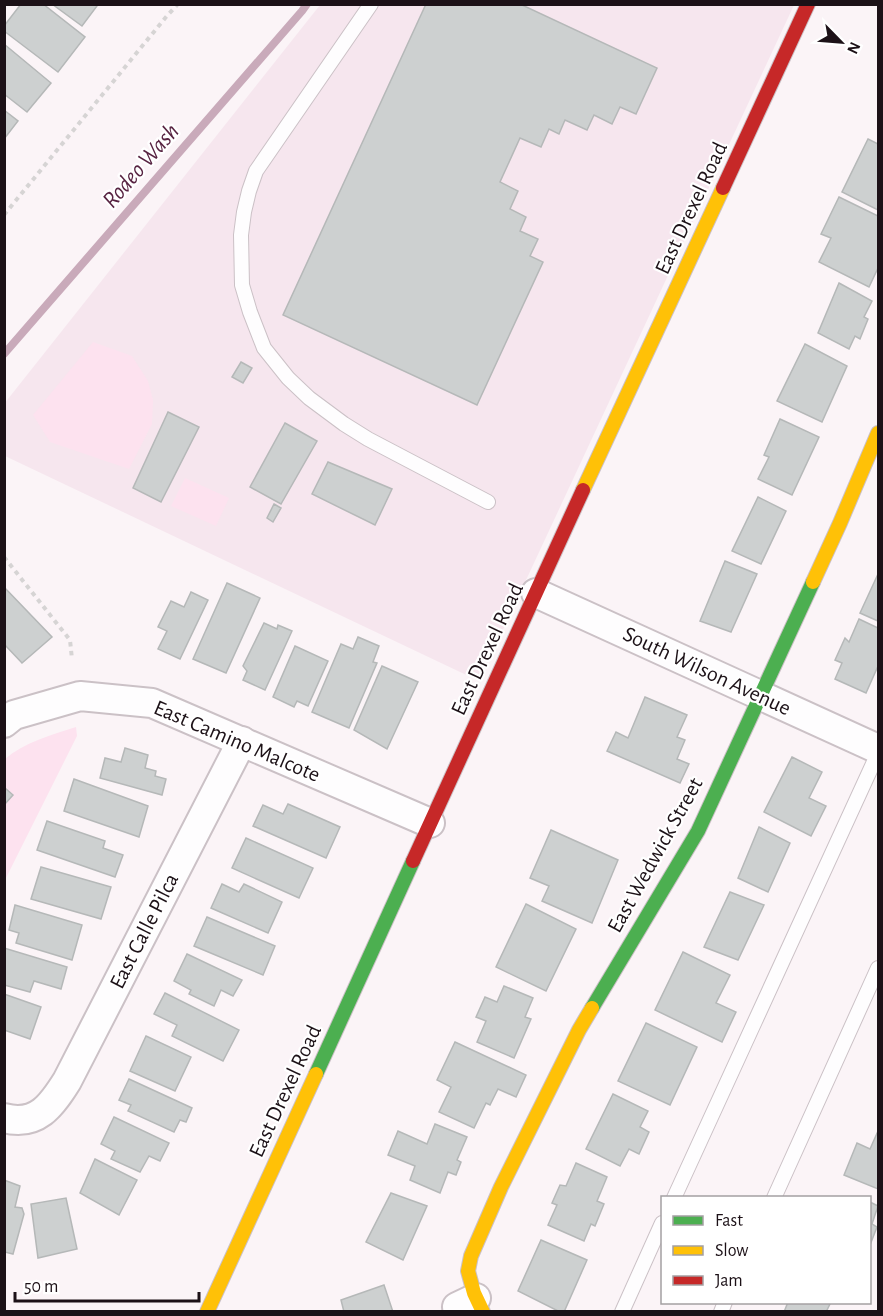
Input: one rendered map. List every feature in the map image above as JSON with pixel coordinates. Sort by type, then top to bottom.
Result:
[{"type":"street","name":"East Drexel Road","points":[[207,1311],[808,4]]},
{"type":"street","name":"East Wedwick Street","points":[[472,1303],[468,1271],[471,1256],[501,1187],[579,1030],[698,831],[879,433]]},
{"type":"street","name":"South Wilson Avenue","points":[[536,593],[879,751]]},
{"type":"street","name":"East Camino Malcote","points":[[4,723],[14,715],[80,696],[152,703],[430,823]]},
{"type":"street","name":"East Calle Pilca","points":[[4,1118],[42,1125],[54,1101],[68,1081],[242,741]]},
{"type":"lane","points":[[371,4],[256,171],[244,212],[241,235],[242,285],[249,312],[264,348],[288,378],[309,398],[368,439],[488,502]]},
{"type":"lane","points":[[674,1196],[879,751]]},
{"type":"lane","points":[[774,1196],[879,968]]},
{"type":"lane","points":[[622,1311],[661,1227]]},
{"type":"path","points":[[4,215],[178,4]]},
{"type":"path","points":[[4,556],[70,640],[72,659]]},
{"type":"shaded area","points":[[320,5],[794,5],[479,681],[5,456],[4,404]]},
{"type":"shaded area","points":[[93,342],[132,356],[148,381],[153,400],[152,424],[129,469],[50,442],[33,415]]},
{"type":"shaded area","points":[[185,478],[229,498],[216,526],[171,506]]},
{"type":"shaded area","points":[[76,727],[77,736],[5,880],[5,759],[30,744]]},
{"type":"building","points":[[21,4],[43,4],[85,37],[58,72],[4,31],[4,26]]},
{"type":"building","points":[[52,4],[96,4],[97,6],[82,26]]},
{"type":"building","points":[[426,4],[520,4],[657,68],[636,114],[620,107],[612,124],[594,115],[587,130],[565,120],[559,134],[549,129],[541,147],[520,138],[500,182],[518,191],[510,209],[526,217],[520,231],[538,239],[530,256],[543,262],[477,405],[283,315]]},
{"type":"building","points":[[4,44],[51,83],[27,112],[4,94]]},
{"type":"building","points":[[4,110],[18,121],[4,139]]},
{"type":"building","points":[[868,139],[878,144],[878,210],[842,192]]},
{"type":"building","points":[[839,197],[878,216],[878,268],[869,287],[819,262],[831,238],[821,234]]},
{"type":"building","points":[[839,283],[872,301],[864,317],[868,319],[860,339],[855,336],[849,349],[818,333]]},
{"type":"building","points":[[805,344],[847,366],[822,422],[777,401]]},
{"type":"building","points":[[241,362],[252,368],[243,383],[232,377]]},
{"type":"building","points":[[168,412],[199,427],[161,502],[133,488]]},
{"type":"building","points":[[780,419],[819,437],[792,495],[758,479],[769,457],[764,455]]},
{"type":"building","points":[[285,423],[317,441],[281,504],[250,487]]},
{"type":"building","points":[[328,462],[392,489],[375,525],[312,494]]},
{"type":"building","points":[[758,497],[786,511],[761,564],[732,551]]},
{"type":"building","points":[[274,504],[281,508],[273,522],[267,518]]},
{"type":"building","points":[[725,561],[757,574],[731,632],[700,621]]},
{"type":"building","points":[[878,574],[878,621],[860,613]]},
{"type":"building","points":[[227,583],[260,598],[226,673],[193,659]]},
{"type":"building","points":[[4,587],[52,637],[22,663],[4,644]]},
{"type":"building","points":[[191,592],[208,600],[180,659],[158,649],[167,631],[158,627],[171,601],[184,607]]},
{"type":"building","points":[[859,619],[878,628],[878,666],[866,693],[835,679],[842,663],[835,660],[845,638],[849,642]]},
{"type":"building","points":[[264,623],[277,629],[278,625],[292,631],[265,690],[243,680],[247,671],[243,666]]},
{"type":"building","points":[[358,637],[379,646],[373,662],[377,663],[349,728],[312,712],[341,644],[353,649]]},
{"type":"building","points":[[295,646],[328,661],[308,706],[297,701],[294,707],[273,697]]},
{"type":"building","points":[[382,666],[418,682],[387,749],[354,730]]},
{"type":"building","points":[[645,697],[687,715],[677,737],[685,740],[677,759],[689,764],[680,783],[607,751],[616,732],[628,738]]},
{"type":"building","points":[[125,748],[148,755],[145,768],[156,771],[155,776],[166,779],[162,795],[100,778],[105,758],[121,762]]},
{"type":"building","points":[[792,757],[822,772],[809,798],[826,806],[811,836],[764,812]]},
{"type":"building","points":[[74,779],[148,806],[139,837],[64,811]]},
{"type":"building","points":[[4,789],[13,795],[4,805]]},
{"type":"building","points":[[288,804],[340,827],[326,858],[253,826],[263,805],[283,814]]},
{"type":"building","points":[[47,821],[105,841],[103,848],[123,855],[115,877],[37,850]]},
{"type":"building","points":[[759,827],[790,843],[768,892],[738,878]]},
{"type":"building","points":[[551,830],[618,860],[592,923],[542,901],[549,886],[530,878]]},
{"type":"building","points":[[246,838],[313,868],[299,898],[232,868]]},
{"type":"building","points":[[41,867],[111,887],[101,919],[31,899]]},
{"type":"building","points":[[222,884],[239,892],[244,884],[282,902],[268,933],[211,908]]},
{"type":"building","points":[[730,892],[764,905],[738,960],[704,947]]},
{"type":"building","points":[[526,904],[576,929],[546,991],[496,967]]},
{"type":"building","points":[[15,905],[82,925],[72,960],[16,943],[19,933],[9,930]]},
{"type":"building","points":[[207,917],[275,946],[263,975],[194,946]]},
{"type":"building","points":[[4,948],[67,967],[61,989],[34,981],[30,992],[4,985]]},
{"type":"building","points":[[683,952],[730,975],[716,1003],[736,1012],[722,1042],[655,1010]]},
{"type":"building","points":[[187,954],[242,980],[233,996],[221,990],[214,1006],[189,994],[191,990],[174,981]]},
{"type":"building","points":[[504,986],[533,998],[525,1017],[531,1019],[514,1058],[477,1042],[486,1021],[476,1017],[485,997],[497,1002]]},
{"type":"building","points":[[165,993],[239,1030],[223,1061],[172,1036],[177,1025],[154,1014]]},
{"type":"building","points":[[4,994],[41,1007],[30,1039],[4,1030]]},
{"type":"building","points":[[646,1023],[697,1047],[670,1105],[618,1081]]},
{"type":"building","points":[[146,1036],[191,1057],[175,1091],[130,1071]]},
{"type":"building","points":[[455,1042],[526,1075],[516,1097],[498,1089],[490,1105],[486,1103],[474,1128],[439,1112],[451,1087],[437,1080]]},
{"type":"building","points":[[129,1079],[192,1108],[186,1122],[180,1120],[174,1132],[128,1111],[131,1105],[119,1100]]},
{"type":"building","points":[[613,1094],[648,1111],[640,1127],[649,1132],[639,1154],[629,1149],[620,1166],[586,1149]]},
{"type":"building","points":[[114,1117],[169,1143],[160,1161],[149,1156],[140,1172],[111,1159],[115,1151],[101,1144]]},
{"type":"building","points":[[435,1124],[467,1137],[457,1160],[461,1162],[456,1175],[448,1172],[440,1193],[410,1180],[415,1166],[388,1155],[398,1131],[427,1144]]},
{"type":"building","points":[[878,1131],[878,1189],[844,1175],[857,1143],[870,1149]]},
{"type":"building","points":[[95,1159],[137,1180],[119,1215],[80,1193]]},
{"type":"building","points":[[576,1163],[607,1177],[597,1201],[604,1204],[595,1226],[591,1224],[584,1241],[548,1225],[557,1205],[552,1203],[560,1185],[566,1186]]},
{"type":"building","points":[[4,1180],[20,1186],[15,1207],[22,1208],[24,1214],[13,1254],[5,1252],[4,1254]]},
{"type":"building","points":[[391,1193],[427,1206],[403,1260],[366,1242]]},
{"type":"building","points":[[66,1198],[77,1249],[38,1258],[31,1204]]},
{"type":"building","points":[[871,1202],[878,1206],[872,1224],[877,1227],[871,1242]]},
{"type":"building","points":[[541,1240],[587,1260],[564,1312],[518,1291]]},
{"type":"building","points":[[384,1285],[393,1312],[344,1312],[341,1300]]},
{"type":"building","points":[[787,1304],[830,1304],[826,1312],[784,1312]]},
{"type":"waterway","name":"Rodeo Wash","points":[[4,354],[307,4]]},
{"type":"traffic: fast","points":[[592,1008],[698,831],[813,582]]},
{"type":"traffic: fast","points":[[316,1074],[413,861]]},
{"type":"traffic: slow","points":[[583,490],[723,188]]},
{"type":"traffic: slow","points":[[813,582],[878,433]]},
{"type":"traffic: slow","points":[[483,1312],[474,1293],[468,1271],[471,1256],[501,1187],[592,1008]]},
{"type":"traffic: slow","points":[[207,1312],[316,1074]]},
{"type":"traffic: jam","points":[[723,188],[808,4]]},
{"type":"traffic: jam","points":[[413,861],[583,490]]}]
